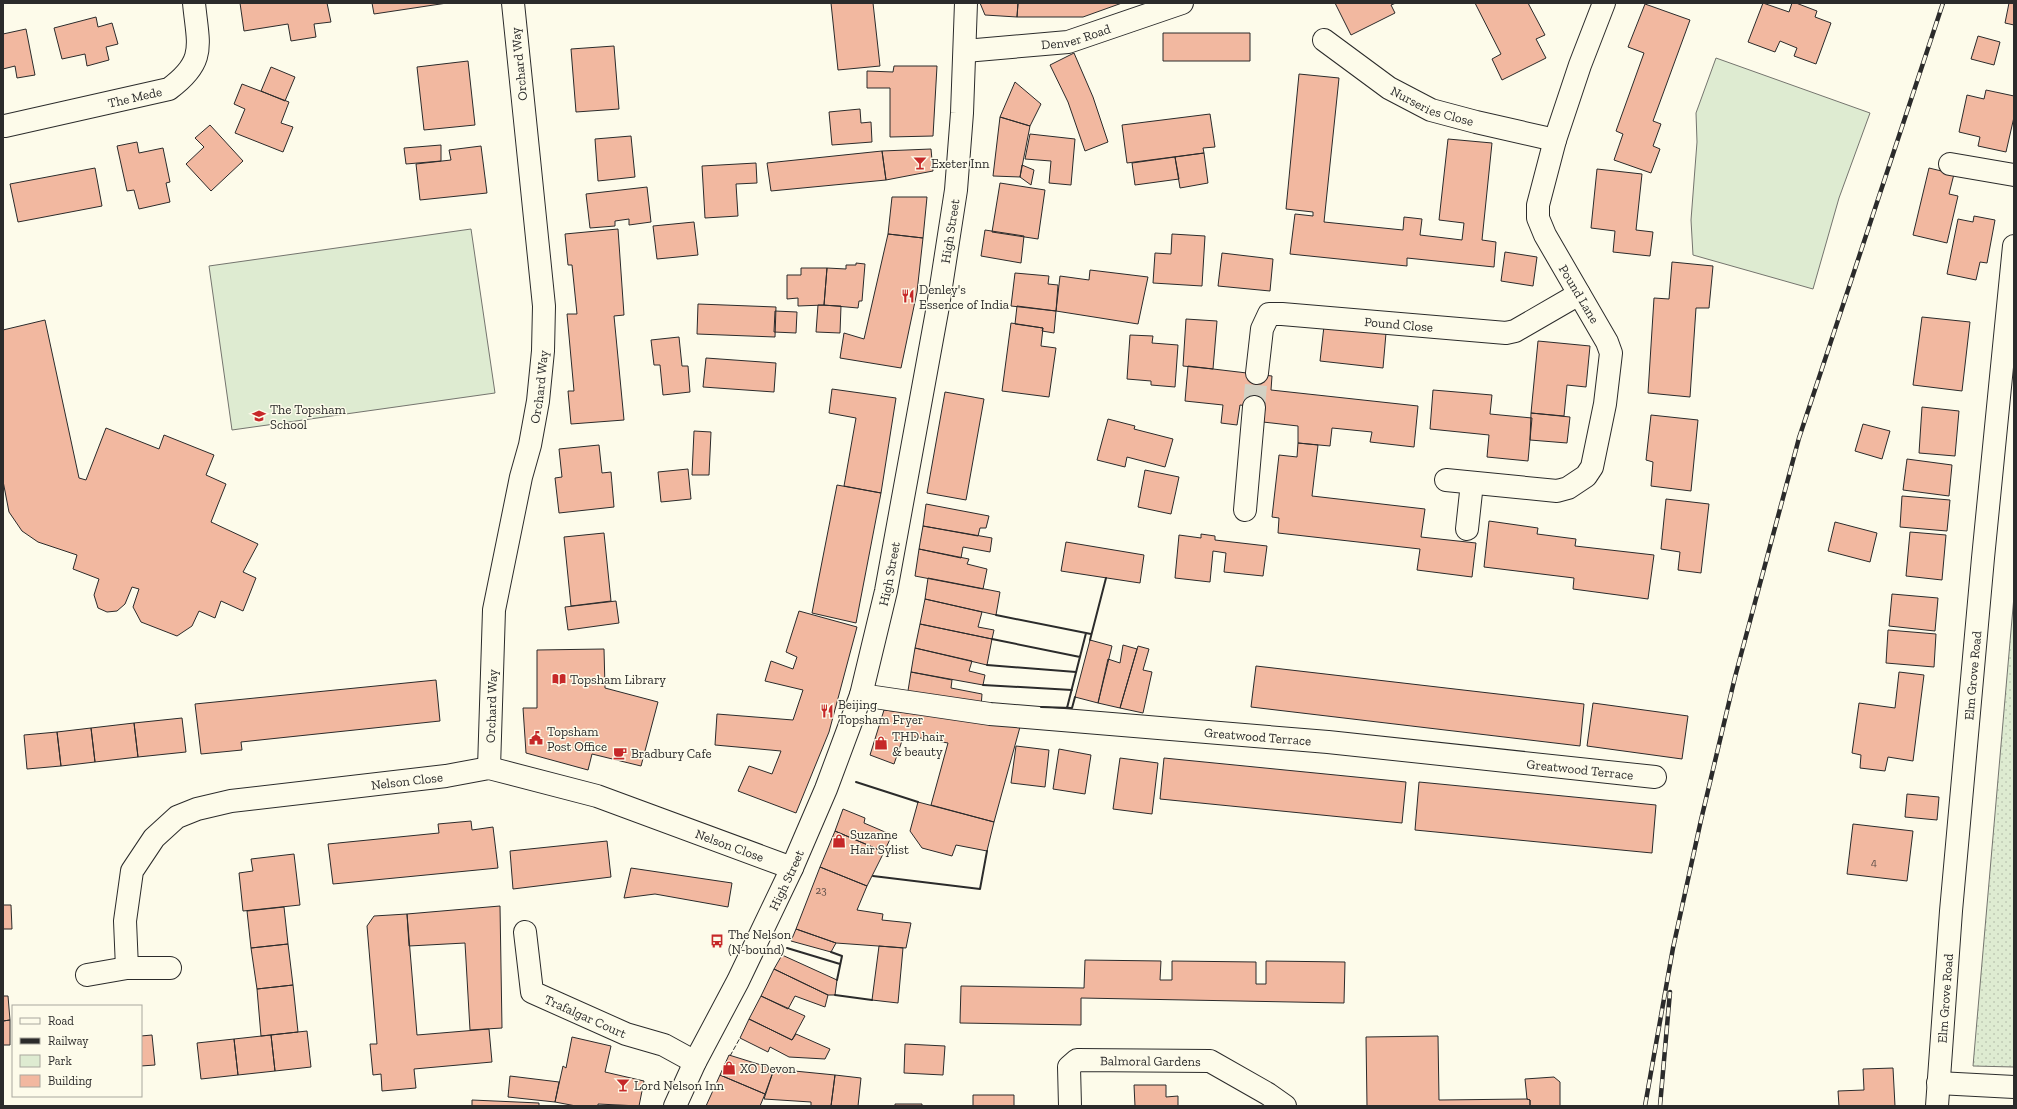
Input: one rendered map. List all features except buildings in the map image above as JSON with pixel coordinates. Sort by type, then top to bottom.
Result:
[{"type":"street","name":"The Mede","points":[[4,126],[169,89],[185,77],[196,60],[198,46],[194,3]]},
{"type":"street","name":"Orchard Way","points":[[489,768],[494,610],[521,477],[530,445],[538,401],[543,351],[544,306],[513,3]]},
{"type":"street","name":"High Street","points":[[675,1106],[695,1062],[738,981],[792,868],[826,789],[861,695],[886,591],[938,306],[956,190],[962,114],[966,3]]},
{"type":"street","name":"Denver Road","points":[[965,51],[1068,42],[1182,3]]},
{"type":"street","name":"Pound Lane","points":[[1446,480],[1558,491],[1579,482],[1592,467],[1604,411],[1610,352],[1604,336],[1545,236],[1538,218],[1538,204],[1555,140],[1580,65],[1604,3]]},
{"type":"street","name":"Nurseries Close","points":[[1324,40],[1389,88],[1431,110],[1555,140]]},
{"type":"street","points":[[1950,164],[2014,175]]},
{"type":"street","name":"Elm Grove Road","points":[[1937,1106],[1951,911],[2012,285],[2014,246]]},
{"type":"street","name":"Pound Close","points":[[1257,373],[1262,329],[1269,314],[1506,333],[1515,331],[1579,294]]},
{"type":"street","points":[[1245,510],[1254,407]]},
{"type":"street","points":[[1467,529],[1472,483]]},
{"type":"street","name":"Greatwood Terrace","points":[[861,695],[990,714],[1328,742],[1655,777]]},
{"type":"street","name":"Nelson Close","points":[[127,968],[125,921],[132,871],[154,838],[177,817],[197,809],[231,800],[446,776],[489,768],[597,796],[792,868]]},
{"type":"street","name":"Trafalgar Court","points":[[525,932],[532,992],[626,1034],[664,1045],[695,1062]]},
{"type":"street","points":[[87,975],[127,968],[170,968]]},
{"type":"street","name":"Balmoral Gardens","points":[[1070,1106],[1069,1067],[1076,1060],[1210,1062],[1268,1094],[1285,1106]]},
{"type":"street","points":[[1938,1082],[2014,1087]]},
{"type":"green space","points":[[1716,58],[1870,113],[1839,198],[1813,289],[1693,255],[1691,220],[1697,142],[1696,113]]},
{"type":"green space","points":[[471,229],[495,393],[232,430],[209,266]]},
{"type":"green space","points":[[2014,596],[2014,1067],[1973,1066]]},
{"type":"tunnel","points":[[1254,407],[1257,373]]},
{"type":"railway","points":[[1645,1106],[1673,948],[1701,820],[1735,677],[1799,438],[1943,3]]},
{"type":"railway","points":[[1660,1106],[1670,992]]},
{"type":"fence","points":[[730,1056],[740,1038]]},
{"type":"wall","points":[[1090,640],[1106,578]]},
{"type":"wall","points":[[996,615],[1086,633]]},
{"type":"wall","points":[[1067,708],[1086,633],[1091,634]]},
{"type":"wall","points":[[992,639],[1080,657]]},
{"type":"wall","points":[[987,665],[1076,672]]},
{"type":"wall","points":[[983,685],[1072,690]]},
{"type":"wall","points":[[1041,707],[1072,708],[1075,697]]},
{"type":"wall","points":[[856,782],[918,802]]},
{"type":"wall","points":[[873,876],[980,889],[987,851]]},
{"type":"wall","points":[[787,948],[840,964]]},
{"type":"wall","points":[[831,952],[842,956],[837,980]]},
{"type":"wall","points":[[835,995],[872,1000]]},
{"type":"place","name":"Exeter Inn","points":[[920,163]]},
{"type":"place","name":"Denley's Essence of India","points":[[908,296]]},
{"type":"place","name":"The Topsham School","points":[[259,416]]},
{"type":"place","name":"Topsham Library","points":[[559,679]]},
{"type":"place","name":"Beijing Topsham Fryer","points":[[827,711]]},
{"type":"place","name":"Topsham Post Office","points":[[536,738]]},
{"type":"place","name":"THD hair & beauty","points":[[881,743]]},
{"type":"place","name":"Bradbury Cafe","points":[[620,753]]},
{"type":"place","name":"Suzanne Hair Sylist","points":[[839,841]]},
{"type":"place","name":"The Nelson (N-bound)","points":[[717,941]]},
{"type":"place","name":"XO Devon","points":[[729,1068]]},
{"type":"place","name":"Lord Nelson Inn","points":[[623,1085]]}]
